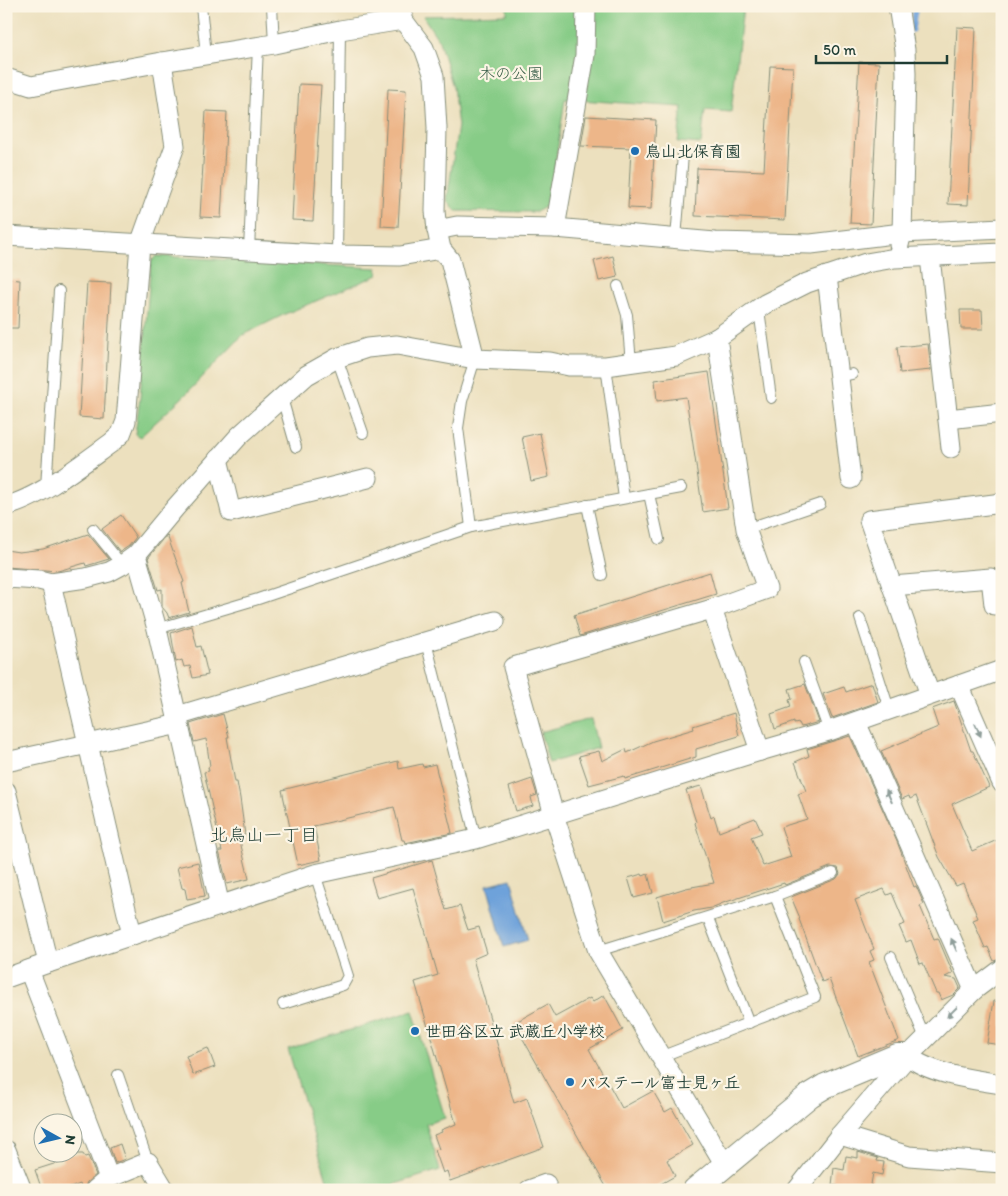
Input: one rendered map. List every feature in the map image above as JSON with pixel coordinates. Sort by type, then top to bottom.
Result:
[{"type":"street","points":[[554,228],[585,54],[586,6]]},
{"type":"street","points":[[895,258],[902,233],[905,50],[898,6]]},
{"type":"street","points":[[6,78],[31,86],[266,45],[340,30],[403,13],[424,48],[434,76],[437,128],[436,230],[441,249],[450,260],[475,359]]},
{"type":"street","points":[[6,506],[16,504],[46,487],[111,443],[120,434],[126,421],[140,244],[175,146],[162,62]]},
{"type":"street","points":[[436,230],[457,226],[554,228],[715,242],[811,244],[902,233],[1002,228]]},
{"type":"street","points":[[6,236],[337,255],[400,256],[441,249]]},
{"type":"street","points":[[6,578],[51,582],[86,578],[109,572],[129,560],[239,436],[308,375],[337,358],[367,348],[397,345],[475,359],[550,362],[569,366],[606,366],[676,356],[717,338],[765,304],[807,283],[866,263],[895,258],[1002,253]]},
{"type":"street","points":[[930,257],[951,448]]},
{"type":"street","points":[[828,276],[846,376],[851,479]]},
{"type":"street","points":[[717,338],[746,529],[767,589],[712,609],[513,667],[554,815],[598,951],[725,1165]]},
{"type":"street","points":[[948,419],[1002,413]]},
{"type":"street","points":[[218,459],[231,512],[368,478]]},
{"type":"street","points":[[930,695],[869,520],[1002,503]]},
{"type":"street","points":[[129,560],[157,629],[220,906]]},
{"type":"street","points":[[892,586],[991,578],[994,605]]},
{"type":"street","points":[[51,582],[132,934]]},
{"type":"street","points":[[712,609],[760,750]]},
{"type":"street","points":[[6,762],[88,744],[178,720],[496,621]]},
{"type":"street","points":[[6,978],[48,962],[315,874],[476,839],[760,750],[829,731],[1002,670]]},
{"type":"street","points":[[959,685],[1002,783]]},
{"type":"street","points":[[856,722],[974,990]]},
{"type":"street","points":[[6,791],[48,962]]},
{"type":"street","points":[[29,970],[102,1184],[148,1162],[165,1190]]},
{"type":"street","points":[[797,1190],[840,1135],[908,1056],[974,990],[1001,971]]},
{"type":"street","points":[[695,1190],[810,1095],[825,1086],[896,1056],[908,1056],[917,1063],[969,1079],[1002,1084]]},
{"type":"street","points":[[840,1135],[909,1156],[1002,1163]]},
{"type":"street","points":[[6,1150],[22,1190]]},
{"type":"lane","points":[[201,6],[206,54]]},
{"type":"lane","points":[[248,250],[266,45],[272,6]]},
{"type":"lane","points":[[337,255],[340,30]]},
{"type":"lane","points":[[676,238],[683,154]]},
{"type":"lane","points":[[618,286],[627,315],[631,362]]},
{"type":"lane","points":[[46,487],[59,292]]},
{"type":"lane","points":[[756,310],[760,317],[771,398]]},
{"type":"lane","points":[[337,358],[363,433]]},
{"type":"lane","points":[[470,527],[458,428],[462,401],[475,359]]},
{"type":"lane","points":[[606,366],[624,498]]},
{"type":"lane","points":[[282,398],[296,447]]},
{"type":"lane","points":[[157,629],[258,599],[470,527],[681,488]]},
{"type":"lane","points":[[649,494],[658,540]]},
{"type":"lane","points":[[746,529],[820,504]]},
{"type":"lane","points":[[587,505],[602,575]]},
{"type":"lane","points":[[93,529],[129,560]]},
{"type":"lane","points":[[860,618],[889,709]]},
{"type":"lane","points":[[426,642],[476,839]]},
{"type":"lane","points":[[804,662],[829,731]]},
{"type":"lane","points":[[598,951],[775,896],[832,873]]},
{"type":"lane","points":[[283,1004],[343,985],[348,976],[315,874]]},
{"type":"lane","points":[[660,1057],[815,997],[775,896]]},
{"type":"lane","points":[[708,918],[749,1023]]},
{"type":"lane","points":[[891,957],[925,1038]]},
{"type":"lane","points":[[118,1075],[148,1162]]},
{"type":"green space","name":"木の公園","points":[[507,6],[743,7],[731,112],[705,110],[701,144],[678,142],[682,107],[565,99],[549,205],[536,212],[456,211],[447,200],[458,126],[453,87],[439,41],[423,16],[507,14]]},
{"type":"green space","points":[[157,256],[377,268],[378,275],[285,314],[243,335],[186,394],[140,437],[135,434],[140,398],[151,261]]},
{"type":"green space","points":[[591,719],[598,748],[549,763],[540,732]]},
{"type":"green space","points":[[413,1011],[445,1118],[426,1124],[440,1170],[376,1190],[330,1190],[288,1049]]},
{"type":"water","points":[[511,879],[528,940],[504,947],[487,885]]},
{"type":"building","points":[[957,27],[976,28],[968,205],[948,204]]},
{"type":"building","points":[[859,62],[879,63],[871,224],[850,223]]},
{"type":"building","points":[[770,66],[793,67],[785,220],[695,216],[697,168],[764,171]]},
{"type":"building","points":[[299,84],[321,85],[313,221],[292,220]]},
{"type":"building","points":[[388,89],[406,90],[398,227],[381,226]]},
{"type":"building","points":[[206,111],[227,112],[221,218],[200,217]]},
{"type":"building","points":[[586,116],[656,120],[651,209],[628,208],[631,148],[581,146]]},
{"type":"building","points":[[613,256],[618,277],[599,281],[594,261]]},
{"type":"building","points":[[6,279],[20,280],[18,328],[6,328]]},
{"type":"building","points":[[87,282],[111,283],[104,419],[79,417]]},
{"type":"building","points":[[960,310],[982,310],[983,329],[961,329]]},
{"type":"building","points":[[928,344],[931,370],[900,373],[897,347]]},
{"type":"building","points":[[709,372],[728,508],[703,512],[686,397],[657,401],[655,380]]},
{"type":"building","points":[[540,433],[549,477],[531,481],[522,437]]},
{"type":"building","points":[[121,515],[136,537],[129,546],[120,552],[102,529]]},
{"type":"building","points":[[88,534],[109,559],[86,566],[85,563],[58,571],[6,567],[6,550],[19,552],[43,549]]},
{"type":"building","points":[[167,535],[184,582],[182,583],[189,612],[169,618],[162,607],[162,589],[158,590],[148,558]]},
{"type":"building","points":[[710,572],[716,594],[580,636],[574,615]]},
{"type":"building","points":[[192,626],[197,647],[201,646],[208,675],[193,678],[190,666],[184,667],[182,660],[176,662],[171,633]]},
{"type":"building","points":[[872,683],[878,702],[832,718],[823,694],[844,687],[846,692]]},
{"type":"building","points":[[805,684],[819,722],[801,727],[799,723],[794,724],[794,722],[775,729],[771,714],[791,707],[789,700],[792,699],[789,689]]},
{"type":"building","points":[[954,701],[971,751],[973,751],[989,787],[952,804],[972,851],[1002,838],[1002,958],[994,961],[988,947],[985,948],[973,920],[978,918],[963,883],[956,886],[939,857],[916,796],[910,799],[909,796],[902,799],[881,751],[938,727],[932,709]]},
{"type":"building","points":[[734,713],[739,736],[696,749],[696,757],[625,779],[624,776],[589,785],[579,756],[599,751],[602,761],[626,749],[627,753],[653,741],[694,729],[693,726]]},
{"type":"building","points":[[223,714],[229,737],[227,737],[235,782],[237,782],[240,798],[245,835],[239,837],[249,879],[227,884],[219,851],[222,851],[204,772],[209,771],[208,767],[210,766],[206,739],[194,742],[190,724]]},
{"type":"building","points":[[850,736],[898,844],[914,887],[916,886],[924,904],[920,906],[934,939],[938,938],[953,973],[945,977],[956,979],[960,988],[953,995],[941,1000],[923,963],[920,964],[911,940],[906,942],[899,926],[905,924],[892,893],[887,895],[884,889],[855,900],[874,949],[870,951],[874,960],[869,962],[899,1040],[858,1056],[829,979],[822,982],[791,897],[836,879],[840,874],[838,868],[830,867],[785,885],[784,883],[711,908],[694,911],[663,921],[657,897],[686,888],[714,883],[686,790],[701,786],[711,818],[714,816],[719,832],[755,818],[762,833],[751,837],[763,866],[791,857],[781,827],[807,819],[798,794],[806,791],[795,762],[809,756],[807,749]]},
{"type":"building","points":[[398,761],[399,769],[422,764],[423,767],[435,764],[452,833],[405,843],[402,840],[394,807],[314,826],[321,860],[298,865],[282,790]]},
{"type":"building","points":[[532,779],[537,795],[531,797],[533,806],[516,811],[509,787]]},
{"type":"building","points":[[432,860],[446,910],[460,906],[468,930],[479,927],[487,953],[473,959],[514,1103],[527,1098],[544,1147],[450,1181],[447,1171],[443,1173],[435,1150],[439,1149],[434,1135],[456,1124],[415,982],[438,975],[413,888],[377,898],[371,878]]},
{"type":"building","points":[[198,862],[205,896],[187,899],[177,867]]},
{"type":"building","points":[[642,874],[643,876],[648,874],[653,893],[634,898],[628,878]]},
{"type":"building","name":"パステール富士見ヶ丘","points":[[604,995],[623,1030],[589,1049],[622,1108],[653,1091],[665,1112],[672,1108],[693,1145],[667,1160],[675,1176],[650,1190],[608,1190],[514,1023],[548,1004],[555,1017],[590,998],[593,1002]]},
{"type":"building","points":[[994,1001],[1002,1002],[1002,1045],[987,1043]]},
{"type":"building","points":[[208,1048],[215,1067],[193,1075],[186,1056]]},
{"type":"building","points":[[120,1144],[125,1159],[115,1163],[110,1148]]},
{"type":"building","points":[[858,1152],[878,1158],[877,1161],[884,1162],[882,1175],[873,1173],[870,1190],[837,1190],[838,1186],[832,1185],[834,1168],[844,1170],[846,1156],[858,1158]]},
{"type":"building","points":[[83,1154],[85,1157],[88,1156],[96,1175],[87,1182],[82,1190],[80,1184],[65,1190],[42,1190],[35,1170],[54,1164],[82,1164]]},
{"type":"waterway","points":[[912,30],[916,6]]},
{"type":"place","name":"鳥山北保育園","points":[[635,151]]},
{"type":"place","name":"世田谷区立 武蔵丘小学校","points":[[415,1031]]},
{"type":"place","name":"パステール富士見ヶ丘","points":[[570,1082]]},
{"type":"district","name":"北烏山一丁目","points":[[264,835]]}]
